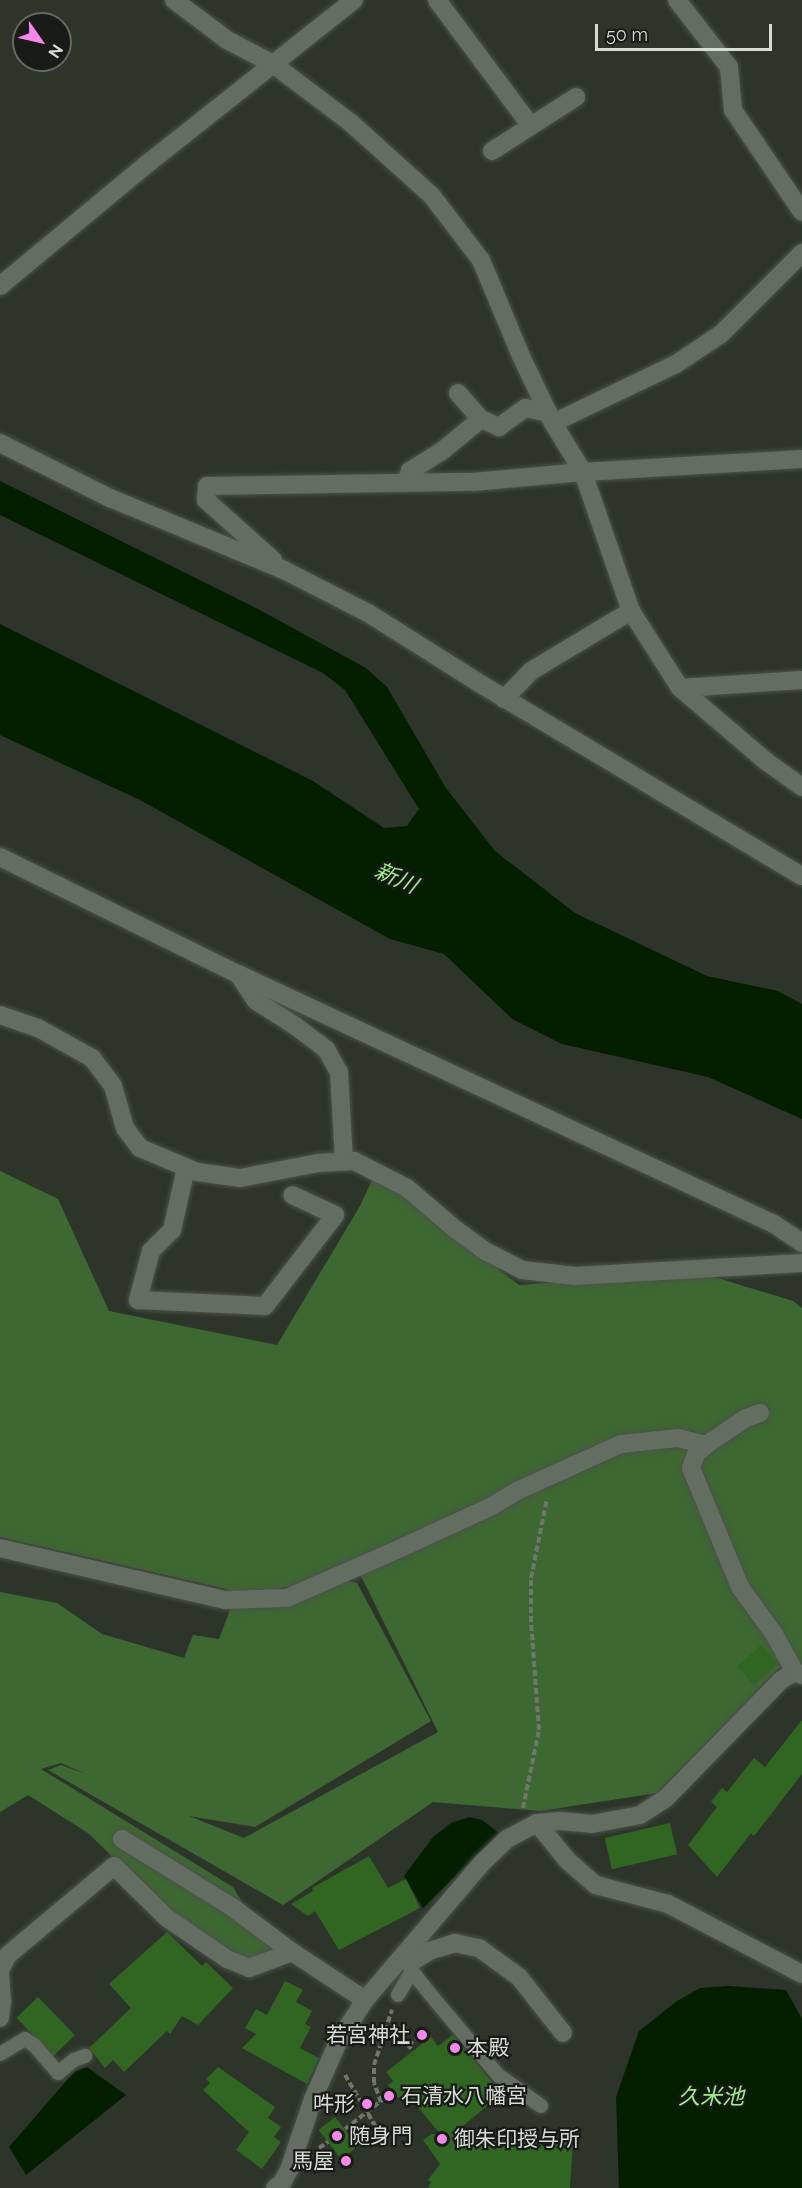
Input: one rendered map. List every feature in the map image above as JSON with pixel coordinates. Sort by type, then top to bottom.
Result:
[{"type":"street","points":[[174,0],[227,40],[273,64],[351,123],[432,196],[481,260],[550,418],[583,472],[631,610],[680,688],[767,762],[802,787]]},
{"type":"street","points":[[0,286],[354,0]]},
{"type":"street","points":[[437,0],[531,126]]},
{"type":"street","points":[[677,0],[729,67],[733,110],[802,212]]},
{"type":"street","points":[[492,151],[576,97]]},
{"type":"street","points":[[458,393],[481,419],[500,427],[525,408],[550,418],[676,364],[721,334],[802,253]]},
{"type":"street","points":[[406,483],[410,471],[442,451],[481,419]]},
{"type":"street","points":[[4,444],[110,498],[284,570],[368,613],[504,699],[802,876]]},
{"type":"street","points":[[284,570],[206,500],[207,486],[473,482],[583,472],[802,459]]},
{"type":"street","points":[[504,699],[531,671],[631,610]]},
{"type":"street","points":[[680,688],[802,680]]},
{"type":"street","points":[[0,857],[238,974],[774,1224],[802,1243]]},
{"type":"street","points":[[238,974],[256,1001],[294,1024],[326,1049],[339,1072],[344,1161]]},
{"type":"street","points":[[0,1015],[38,1028],[92,1058],[113,1086],[125,1128],[140,1148],[197,1172],[240,1178],[318,1163],[354,1161],[407,1188],[455,1229],[487,1252],[522,1270],[575,1276],[802,1263]]},
{"type":"street","points":[[186,1168],[172,1230],[151,1251],[138,1300],[265,1306],[335,1215],[292,1195]]},
{"type":"street","points":[[275,2188],[289,2170],[313,2098],[333,2054],[365,2000],[409,1961],[482,1863],[507,1839],[537,1822],[560,1821],[591,1824],[640,1815],[665,1799],[781,1680],[798,1673],[774,1634],[740,1587],[691,1468],[696,1454],[706,1445],[746,1418],[760,1413]]},
{"type":"street","points":[[0,1548],[225,1600],[287,1598],[448,1527],[621,1444],[678,1438],[706,1445]]},
{"type":"street","points":[[537,1822],[568,1861],[596,1885],[668,1904],[802,1974]]},
{"type":"street","points":[[122,1839],[232,1907],[292,1952],[365,2000]]},
{"type":"street","points":[[0,2018],[2,2001],[0,1970],[8,1955],[114,1866],[167,1918],[227,1959],[249,1968],[292,1952]]},
{"type":"street","points":[[409,1961],[429,1951],[455,1943],[479,1948],[519,1977],[563,2032]]},
{"type":"lane","points":[[398,1995],[409,1961]]},
{"type":"lane","points":[[409,1961],[498,2075],[540,2106]]},
{"type":"lane","points":[[0,2054],[25,2039],[34,2045],[58,2073],[74,2060],[85,2056]]},
{"type":"path","points":[[524,1804],[539,1730],[531,1622],[531,1578],[553,1475]]},
{"type":"path","points":[[381,2102],[374,2083],[374,2065],[398,1995]]},
{"type":"path","points":[[381,2041],[406,2026]]},
{"type":"path","points":[[398,2031],[410,2047],[417,2039]]},
{"type":"path","points":[[333,2054],[384,2139]]},
{"type":"path","points":[[345,2129],[385,2098]]},
{"type":"green space","points":[[0,1171],[58,1199],[109,1311],[277,1345],[360,1206],[375,1174],[519,1285],[698,1272],[793,1301],[802,1308],[802,1669],[784,1663],[657,1793],[540,1811],[433,1802],[283,1905],[48,1770],[61,1765],[86,1774],[61,1763],[41,1769],[233,1887],[273,1954],[250,1961],[176,1918],[88,1833],[28,1795],[0,1812],[0,1592],[57,1603],[102,1634],[184,1658],[193,1635],[219,1639],[231,1607],[347,1581],[357,1583],[431,1721],[255,1827],[189,1816],[244,1838],[438,1732],[360,1574],[248,1594],[0,1537]]},
{"type":"water","name":"新川","points":[[0,481],[256,608],[366,668],[387,687],[446,788],[495,851],[575,913],[707,976],[778,991],[802,1004],[802,1119],[708,1077],[562,1044],[512,1019],[444,954],[390,939],[140,800],[0,735],[0,624],[313,781],[384,828],[407,826],[419,809],[345,690],[323,673],[0,515]]},
{"type":"water","points":[[469,1817],[482,1820],[499,1833],[423,1908],[404,1876],[433,1837],[451,1823]]},
{"type":"water","name":"久米池","points":[[729,1986],[786,1990],[802,2019],[802,2188],[619,2188],[616,2097],[639,2031],[677,2001],[700,1988]]},
{"type":"water","points":[[87,2067],[126,2095],[26,2175],[9,2147],[74,2072]]},
{"type":"building","points":[[761,1645],[778,1664],[754,1685],[737,1666]]},
{"type":"building","points":[[802,1720],[802,1774],[754,1836],[751,1833],[717,1877],[688,1845],[717,1807],[711,1802],[722,1788],[727,1792],[754,1758],[765,1767]]},
{"type":"building","points":[[670,1823],[677,1854],[612,1869],[605,1838]]},
{"type":"building","points":[[369,1856],[388,1888],[406,1879],[420,1908],[339,1950],[315,1911],[308,1916],[291,1904],[313,1891],[312,1888]]},
{"type":"building","points":[[167,1932],[202,1966],[206,1962],[233,1988],[198,2025],[182,2016],[170,2034],[167,2031],[124,2072],[113,2060],[105,2068],[89,2048],[131,2008],[109,1984]]},
{"type":"building","points":[[285,1981],[303,1990],[296,2002],[312,2011],[305,2024],[311,2027],[300,2048],[319,2058],[307,2084],[242,2048],[256,2034],[245,2028],[256,2009],[267,2015]]},
{"type":"building","points":[[38,1997],[75,2035],[53,2056],[16,2018]]},
{"type":"building","points":[[453,2035],[491,2081],[505,2091],[452,2135],[573,2142],[570,2188],[428,2188],[431,2182],[428,2180],[440,2164],[423,2140],[432,2134],[440,2134],[410,2097],[402,2103],[388,2085],[393,2081],[386,2072],[431,2037],[438,2046]]},
{"type":"building","points":[[218,2067],[275,2107],[268,2118],[281,2127],[274,2137],[281,2142],[262,2169],[236,2150],[249,2132],[203,2090],[210,2083],[206,2079]]},
{"type":"building","name":"随身門","points":[[335,2117],[358,2146],[341,2159],[318,2130]]},
{"type":"place","name":"若宮神社","points":[[422,2035]]},
{"type":"place","name":"本殿","points":[[455,2048]]},
{"type":"place","name":"石清水八幡宮","points":[[389,2096]]},
{"type":"place","name":"吽形","points":[[367,2104]]},
{"type":"place","name":"随身門","points":[[337,2136]]},
{"type":"place","name":"御朱印授与所","points":[[442,2139]]},
{"type":"place","name":"馬屋","points":[[346,2161]]}]
